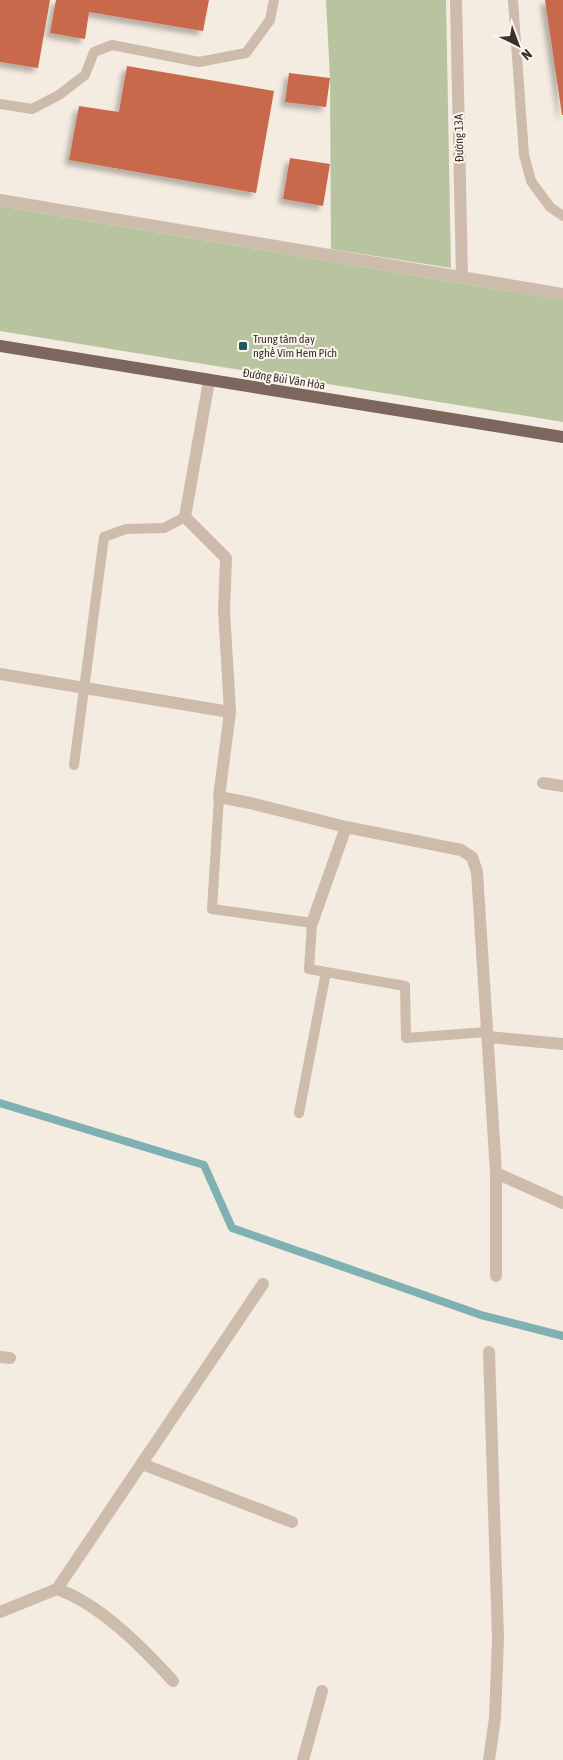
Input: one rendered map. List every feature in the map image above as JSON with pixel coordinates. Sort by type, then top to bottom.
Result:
[{"type":"main road","name":"Đường Bùi Văn Hòa","points":[[0,346],[563,437]]},
{"type":"street","name":"Đường 13A","points":[[456,0],[462,276]]},
{"type":"street","points":[[0,200],[563,294]]},
{"type":"street","points":[[209,381],[185,517],[226,558],[224,610],[230,712],[219,797],[346,827],[461,850],[472,857],[477,872],[496,1173],[496,1276]]},
{"type":"street","points":[[0,674],[230,712]]},
{"type":"street","points":[[543,782],[563,786]]},
{"type":"street","points":[[312,923],[346,827]]},
{"type":"street","points":[[487,1035],[563,1044]]},
{"type":"street","points":[[496,1173],[563,1203]]},
{"type":"street","points":[[0,1612],[57,1589],[263,1284]]},
{"type":"street","points":[[489,1352],[498,1638],[495,1718],[489,1760]]},
{"type":"street","points":[[142,1464],[292,1522]]},
{"type":"street","points":[[57,1589],[70,1594],[108,1619],[149,1654],[173,1681]]},
{"type":"street","points":[[303,1760],[322,1691]]},
{"type":"lane","points":[[0,104],[32,109],[59,95],[85,75],[94,52],[112,45],[199,62],[246,53],[270,20],[274,0]]},
{"type":"lane","points":[[513,0],[524,155],[532,181],[550,208],[563,216]]},
{"type":"lane","points":[[74,764],[104,537],[126,529],[164,528],[185,517]]},
{"type":"lane","points":[[219,797],[212,908],[312,923],[310,969],[405,986],[406,1038],[487,1035]]},
{"type":"lane","points":[[299,1113],[326,972]]},
{"type":"green space","points":[[326,0],[446,0],[451,268],[331,249],[330,78]]},
{"type":"green space","points":[[0,206],[563,300],[563,422],[0,331]]},
{"type":"building","points":[[0,0],[50,0],[38,68],[0,62]]},
{"type":"building","points":[[56,0],[209,0],[203,31],[89,12],[85,39],[50,33]]},
{"type":"building","points":[[545,0],[563,0],[563,115],[562,115]]},
{"type":"building","points":[[127,66],[274,91],[256,193],[69,160],[79,106],[119,112]]},
{"type":"building","points":[[289,73],[330,78],[326,107],[285,102]]},
{"type":"building","points":[[290,158],[330,164],[323,206],[283,199]]},
{"type":"waterway","points":[[0,1103],[204,1165],[232,1228],[481,1315],[563,1336]]},
{"type":"place","name":"Trung tâm dạy nghề Vim Hem Pích","points":[[243,346]]}]
